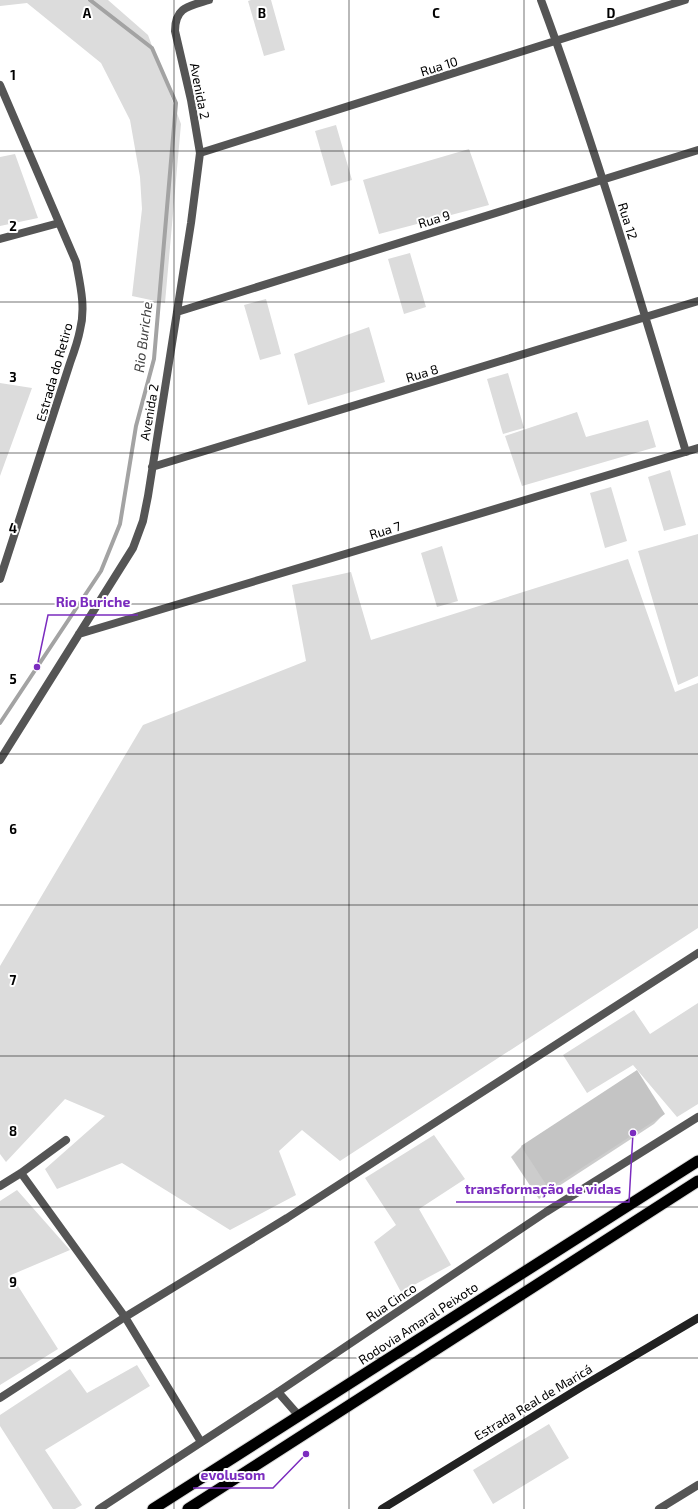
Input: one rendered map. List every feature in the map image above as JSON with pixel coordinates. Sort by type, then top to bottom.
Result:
[{"type":"highway","name":"Rodovia Amaral Peixoto","points":[[153,1509],[698,1161]]},
{"type":"highway","points":[[188,1509],[698,1181]]},
{"type":"main road","name":"Estrada Real de Maricá","points":[[382,1509],[583,1386],[698,1318]]},
{"type":"street","name":"Avenida 2","points":[[0,760],[133,548],[143,521],[191,223],[200,153],[191,100],[175,31],[175,22],[177,15],[182,10],[209,0]]},
{"type":"street","name":"Rua 12","points":[[541,0],[602,179],[686,452]]},
{"type":"street","name":"Rua 10","points":[[200,153],[556,42],[685,0]]},
{"type":"street","name":"Estrada do Retiro","points":[[0,86],[76,262],[82,290],[80,329],[44,447],[0,579]]},
{"type":"street","name":"Rua 9","points":[[177,312],[698,150]]},
{"type":"street","points":[[0,239],[59,222]]},
{"type":"street","name":"Rua 8","points":[[152,467],[698,301]]},
{"type":"street","name":"Rua 7","points":[[79,634],[698,448]]},
{"type":"street","points":[[0,1398],[125,1317],[287,1218],[698,953]]},
{"type":"street","name":"Rua Cinco","points":[[100,1509],[278,1392],[546,1212],[698,1117]]},
{"type":"street","points":[[0,1186],[21,1173],[66,1140]]},
{"type":"street","points":[[21,1173],[125,1317],[201,1442]]},
{"type":"street","points":[[278,1392],[299,1416]]},
{"type":"street","points":[[658,1509],[698,1485]]},
{"type":"shaded area","points":[[0,0],[108,0],[148,35],[181,124],[165,303],[132,296],[142,209],[140,177],[130,120],[101,63],[27,3],[0,6]]},
{"type":"shaded area","points":[[271,0],[285,50],[264,56],[248,1]]},
{"type":"shaded area","points":[[336,125],[352,180],[331,186],[315,131]]},
{"type":"shaded area","points":[[469,149],[489,205],[379,234],[363,180]]},
{"type":"shaded area","points":[[15,154],[38,218],[0,226],[0,157]]},
{"type":"shaded area","points":[[410,253],[426,307],[404,314],[388,259]]},
{"type":"shaded area","points":[[266,299],[281,354],[260,360],[244,305]]},
{"type":"shaded area","points":[[369,327],[385,382],[308,405],[294,354]]},
{"type":"shaded area","points":[[508,373],[524,428],[503,434],[487,379]]},
{"type":"shaded area","points":[[0,383],[32,388],[0,476]]},
{"type":"shaded area","points":[[577,412],[586,437],[648,420],[656,447],[522,486],[505,436]]},
{"type":"shaded area","points":[[670,470],[686,525],[664,531],[648,477]]},
{"type":"shaded area","points":[[611,487],[627,541],[605,548],[590,493]]},
{"type":"shaded area","points":[[698,534],[698,676],[678,685],[638,551]]},
{"type":"shaded area","points":[[442,546],[458,601],[437,607],[421,553]]},
{"type":"shaded area","points":[[628,559],[675,692],[698,683],[698,928],[340,1161],[302,1130],[279,1151],[296,1195],[230,1230],[122,1163],[57,1189],[45,1169],[105,1116],[65,1099],[6,1162],[0,1154],[0,966],[143,725],[306,661],[292,585],[351,572],[371,640]]},
{"type":"shaded area","points":[[698,1003],[698,1104],[677,1117],[633,1065],[587,1093],[563,1055],[634,1010],[650,1034]]},
{"type":"shaded area","points":[[434,1135],[465,1179],[419,1209],[451,1265],[401,1292],[374,1242],[396,1225],[365,1178]]},
{"type":"shaded area","points":[[17,1190],[70,1250],[11,1275],[58,1349],[0,1385],[0,1201]]},
{"type":"shaded area","points":[[137,1365],[150,1386],[45,1450],[82,1505],[75,1509],[53,1509],[0,1426],[0,1415],[70,1369],[87,1393]]},
{"type":"shaded area","points":[[549,1424],[569,1458],[493,1504],[473,1470]]},
{"type":"building","points":[[637,1070],[665,1114],[549,1189],[521,1146]]},
{"type":"waterway","name":"Rio Buriche","points":[[0,723],[101,571],[120,524],[136,426],[154,359],[176,103],[152,48],[90,0]]},
{"type":"place","name":"Rio Buriche","points":[[37,667]]},
{"type":"place","name":"transformação de vidas","points":[[633,1133]]},
{"type":"place","name":"evolusom","points":[[306,1454]]}]
